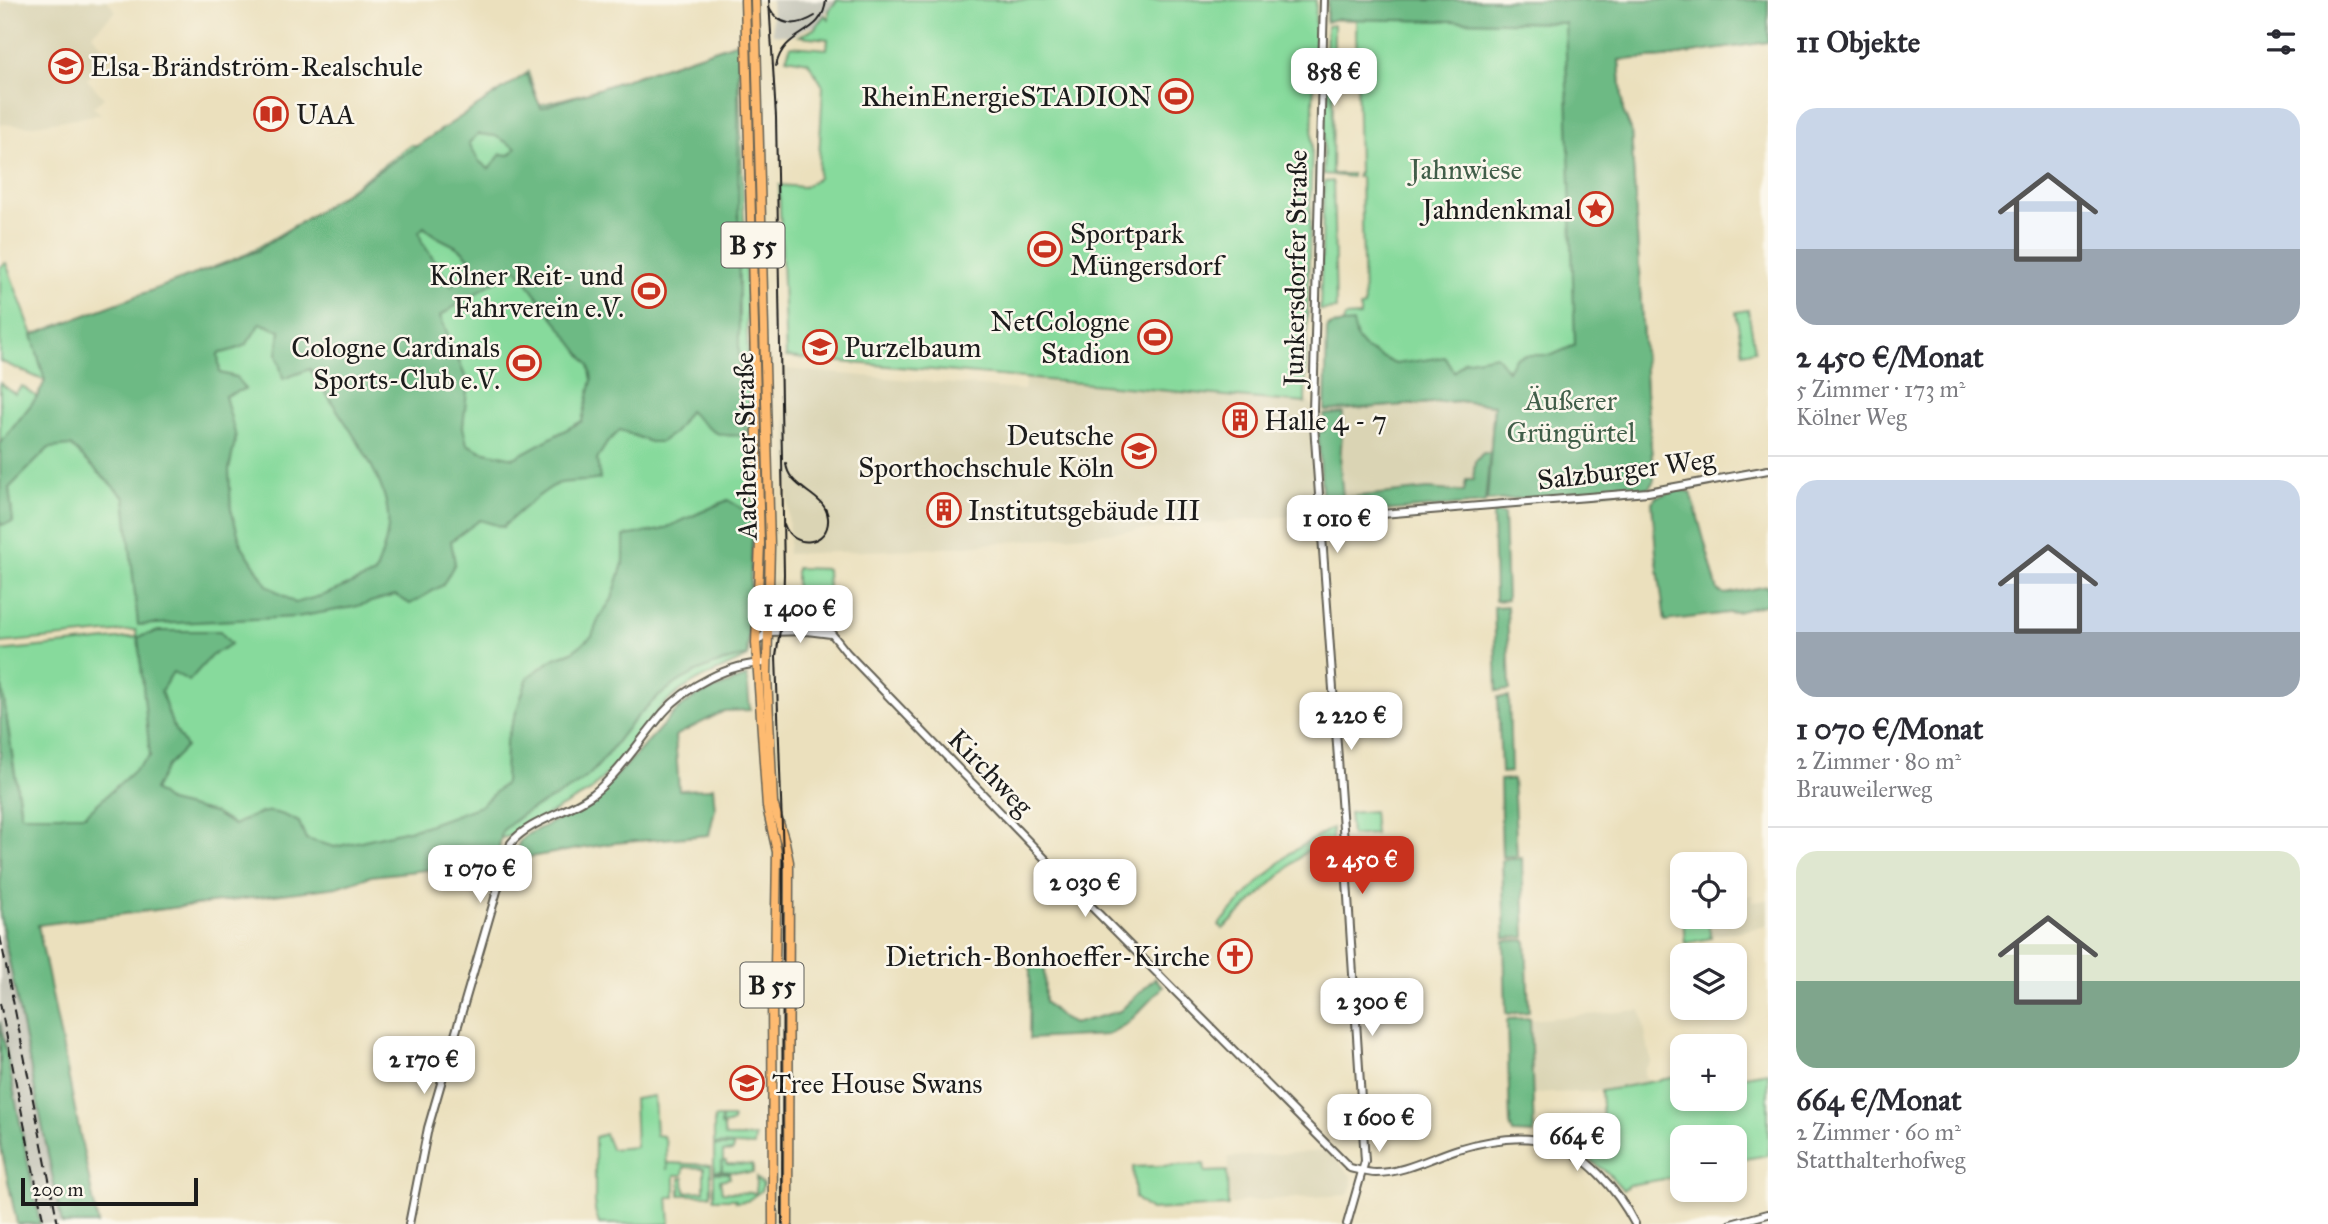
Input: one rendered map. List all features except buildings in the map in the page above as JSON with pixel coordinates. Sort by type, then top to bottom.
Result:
[{"type":"main road","name":"Aachener Straße","points":[[746,0],[760,566],[762,618],[767,632],[762,663],[767,807],[777,852],[775,967],[772,982],[773,1224]]},
{"type":"main road","name":"Aachener Straße","points":[[755,0],[771,547],[757,643],[762,663],[773,803],[789,862],[788,1224]]},
{"type":"main road","points":[[772,1017],[781,1014],[787,1021]]},
{"type":"street","name":"Junkersdorfer Straße","points":[[1324,0],[1313,411],[1344,842],[1349,846],[1345,850],[1365,1161],[1347,1224]]},
{"type":"street","name":"Salzburger Weg","points":[[1321,519],[1648,492],[1768,470]]},
{"type":"street","points":[[762,618],[786,625],[818,624],[826,627],[831,634]]},
{"type":"street","points":[[757,643],[767,632],[786,625]]},
{"type":"street","points":[[767,632],[807,631],[831,634]]},
{"type":"street","name":"Kirchweg","points":[[831,634],[1070,885],[1342,1162],[1350,1168],[1362,1171]]},
{"type":"street","points":[[409,1224],[428,1128],[511,843],[526,830],[593,794],[622,764],[664,711],[682,697],[726,672],[762,663]]},
{"type":"street","points":[[1362,1171],[1391,1172],[1456,1150],[1490,1142],[1520,1139],[1548,1141],[1566,1149],[1596,1172],[1621,1199],[1635,1224]]},
{"type":"street","points":[[1731,1224],[1768,1214]]},
{"type":"shaded area","points":[[7,0],[107,0],[116,11],[92,34],[111,57],[87,79],[104,98],[93,107],[101,114],[29,126],[0,124],[0,6]]},
{"type":"shaded area","points":[[771,0],[845,0],[845,10],[828,10],[816,27],[809,27],[792,36],[773,34]]},
{"type":"shaded area","name":"Deutsche Sporthochschule Köln","points":[[1037,292],[1252,306],[1307,315],[1306,399],[1318,411],[1458,401],[1495,405],[1487,501],[1391,507],[943,548],[787,554],[789,542],[785,369],[1024,390]]},
{"type":"shaded area","points":[[1752,895],[1753,902],[1768,900],[1768,926],[1711,936],[1710,929],[1747,929],[1747,896]]},
{"type":"shaded area","points":[[0,916],[62,1224],[40,1224],[0,1020]]},
{"type":"shaded area","points":[[1641,1010],[1651,1062],[1644,1074],[1652,1082],[1601,1091],[1532,1094],[1530,1020]]},
{"type":"shaded area","points":[[1328,1151],[1352,1177],[1348,1195],[1246,1201],[1230,1205],[1228,1157]]},
{"type":"green space","name":"Sportpark Müngersdorf","points":[[837,0],[1316,0],[1305,403],[786,357],[779,185],[804,187],[818,178],[823,86],[808,62],[786,58],[791,46],[827,49],[828,39],[799,36],[814,29],[825,15],[829,19],[829,11]]},
{"type":"green space","name":"Jahnwiese","points":[[1328,0],[1768,0],[1768,42],[1664,57],[1619,60],[1623,111],[1631,130],[1646,391],[1654,480],[1649,488],[1487,501],[1494,405],[1458,401],[1325,411],[1328,326],[1343,323],[1345,317],[1360,316],[1360,308],[1364,307],[1361,177],[1357,177],[1356,20],[1326,19]]},
{"type":"green space","name":"Äußerer Grüngürtel","points":[[1328,0],[1768,0],[1768,42],[1664,57],[1619,60],[1623,111],[1631,130],[1646,391],[1654,480],[1649,488],[1487,501],[1494,405],[1458,401],[1325,411],[1327,329],[1332,325],[1353,323],[1357,339],[1366,349],[1395,364],[1445,357],[1454,372],[1464,361],[1496,355],[1508,371],[1515,358],[1525,355],[1552,355],[1575,345],[1565,23],[1335,19],[1326,22]]},
{"type":"green space","points":[[1334,25],[1332,172],[1352,174],[1352,177],[1323,174],[1327,26]]},
{"type":"green space","points":[[738,42],[753,515],[748,657],[680,691],[662,706],[591,791],[507,837],[379,856],[38,925],[0,674],[0,651],[137,637],[136,630],[0,643],[0,525],[13,522],[9,488],[49,447],[70,445],[48,422],[45,381],[0,361],[0,267],[6,263],[33,335],[147,295],[247,254],[302,221],[304,223],[411,145],[420,150],[518,83],[528,72],[539,105],[694,60]]},
{"type":"green space","points":[[738,42],[739,353],[746,435],[714,432],[689,411],[674,433],[661,442],[650,442],[620,430],[607,443],[597,459],[600,479],[555,485],[503,527],[480,520],[451,541],[455,563],[443,585],[410,604],[395,595],[354,607],[297,617],[138,625],[125,498],[71,446],[49,448],[9,488],[13,522],[0,525],[0,444],[37,397],[45,381],[32,335],[257,251],[526,74],[541,108]],"holes":[[[478,134],[495,136],[516,148],[510,155],[501,154],[489,169],[479,161],[469,143]],[[424,227],[460,249],[471,261],[475,271],[451,286],[422,242],[419,232]],[[516,268],[589,365],[592,380],[582,421],[514,458],[481,451],[467,444],[463,427],[468,383],[440,316]],[[260,323],[280,331],[277,354],[283,379],[310,369],[369,460],[385,499],[388,523],[375,574],[324,595],[295,603],[267,585],[241,544],[231,509],[229,470],[236,437],[225,396],[245,389],[236,377],[220,373],[218,354],[248,342]]]},
{"type":"green space","points":[[1333,181],[1336,309],[1320,310],[1324,182]]},
{"type":"green space","points":[[1748,310],[1755,350],[1743,353],[1736,312]]},
{"type":"green space","points":[[0,383],[15,394],[22,386],[37,397],[0,444]]},
{"type":"green space","points":[[1343,413],[1340,466],[1343,498],[1428,489],[1464,492],[1466,480],[1473,480],[1475,462],[1483,453],[1490,453],[1485,503],[1330,515],[1330,506],[1323,506],[1318,432],[1324,431],[1324,415]]},
{"type":"green space","points":[[1680,490],[1691,492],[1718,591],[1725,594],[1768,586],[1768,604],[1736,612],[1665,621],[1652,502],[1658,496]]},
{"type":"green space","points":[[728,500],[753,515],[747,656],[697,672],[654,700],[588,776],[567,791],[525,813],[502,831],[497,862],[371,876],[337,887],[38,925],[98,1224],[62,1224],[0,916],[0,674],[21,815],[85,815],[150,756],[138,637],[159,631],[220,631],[231,644],[211,656],[189,681],[173,672],[161,691],[172,724],[186,747],[167,766],[154,790],[169,802],[214,813],[234,825],[260,813],[280,814],[299,822],[306,839],[335,847],[425,826],[480,806],[505,783],[506,742],[528,677],[555,658],[572,652],[592,636],[599,618],[612,599],[624,560],[624,536],[661,530]]},
{"type":"green space","points":[[1493,512],[1504,514],[1507,600],[1495,601]]},
{"type":"green space","points":[[796,568],[827,569],[829,617],[788,619],[796,602]]},
{"type":"green space","points":[[1507,606],[1510,690],[1497,691],[1494,607]]},
{"type":"green space","points":[[747,676],[750,710],[724,711],[675,736],[679,790],[713,787],[715,809],[709,835],[614,843],[512,860],[520,841],[528,834],[579,809],[599,795],[674,713],[693,698]]},
{"type":"green space","points":[[1498,697],[1509,697],[1511,772],[1501,773]]},
{"type":"green space","points":[[1513,779],[1517,856],[1502,857],[1500,780]]},
{"type":"green space","points":[[1373,811],[1375,834],[1351,836],[1349,813]]},
{"type":"green space","points":[[1332,828],[1332,844],[1318,845],[1304,853],[1223,929],[1219,925],[1290,853]]},
{"type":"green space","points":[[1522,858],[1525,937],[1505,938],[1502,860]]},
{"type":"green space","points":[[1684,929],[1709,929],[1711,938],[1685,943]]},
{"type":"green space","points":[[1526,940],[1529,1012],[1506,1014],[1504,941]]},
{"type":"green space","points":[[1044,964],[1045,1002],[1063,1019],[1073,1024],[1120,1011],[1155,978],[1163,987],[1128,1023],[1107,1035],[1029,1039],[1030,968]]},
{"type":"green space","points":[[1530,1018],[1534,1134],[1513,1133],[1510,1124],[1507,1022],[1508,1019]]},
{"type":"green space","points":[[0,1021],[40,1224],[17,1224],[0,1143]]},
{"type":"green space","points":[[1768,1072],[1768,1155],[1747,1159],[1747,1125],[1670,1125],[1670,1178],[1629,1185],[1623,1190],[1609,1174],[1573,1147],[1573,1123],[1603,1121],[1601,1091],[1670,1078],[1670,1111],[1747,1111],[1747,1076]]},
{"type":"green space","points":[[654,1096],[656,1135],[663,1136],[666,1142],[667,1170],[668,1163],[711,1165],[711,1195],[680,1195],[680,1178],[684,1178],[685,1192],[704,1191],[704,1168],[684,1167],[683,1175],[675,1175],[675,1197],[668,1197],[670,1224],[599,1224],[595,1210],[595,1137],[605,1134],[611,1149],[636,1147],[634,1099]]},
{"type":"green space","points":[[714,1118],[721,1118],[721,1127],[722,1118],[733,1118],[733,1123],[723,1125],[725,1137],[755,1137],[754,1146],[714,1144]]},
{"type":"green space","points":[[714,1146],[733,1146],[733,1151],[723,1152],[723,1161],[726,1161],[726,1164],[753,1165],[753,1173],[722,1171],[722,1161],[721,1171],[714,1171]]},
{"type":"green space","points":[[1204,1164],[1205,1172],[1227,1171],[1228,1206],[1150,1210],[1135,1198],[1133,1167]]},
{"type":"green space","points":[[714,1173],[729,1173],[730,1178],[720,1180],[722,1192],[756,1193],[756,1178],[763,1184],[761,1191],[747,1201],[714,1199]]},
{"type":"tram line","points":[[769,0],[776,117],[784,574],[783,611],[776,656],[783,856],[782,1224]]},
{"type":"tram line","points":[[776,66],[787,45],[818,21],[826,0]]},
{"type":"tram line","points":[[769,7],[783,22],[802,22],[815,16]]},
{"type":"tram line","points":[[784,524],[795,538],[810,541],[823,534],[828,518],[821,503],[793,479],[786,463]]},
{"type":"railway","points":[[0,936],[58,1224]]},
{"type":"railway","points":[[0,1003],[44,1224]]},
{"type":"place","name":"Elsa-Brändström-Realschule","points":[[66,66]]},
{"type":"place","name":"RheinEnergieSTADION","points":[[1176,96]]},
{"type":"place","name":"UAA","points":[[271,114]]},
{"type":"place","name":"Jahndenkmal","points":[[1596,209]]},
{"type":"place","name":"Sportpark Müngersdorf","points":[[1045,249]]},
{"type":"place","name":"Kölner Reit- und Fahrverein e.V.","points":[[649,291]]},
{"type":"place","name":"NetCologne Stadion","points":[[1155,337]]},
{"type":"place","name":"Purzelbaum","points":[[820,347]]},
{"type":"place","name":"Cologne Cardinals Sports-Club e.V.","points":[[524,363]]},
{"type":"place","name":"Halle 4 - 7","points":[[1240,420]]},
{"type":"place","name":"Deutsche Sporthochschule Köln","points":[[1139,451]]},
{"type":"place","name":"Institutsgebäude III","points":[[944,510]]},
{"type":"place","name":"Dietrich-Bonhoeffer-Kirche","points":[[1235,956]]},
{"type":"place","name":"Tree House Swans","points":[[747,1083]]}]
